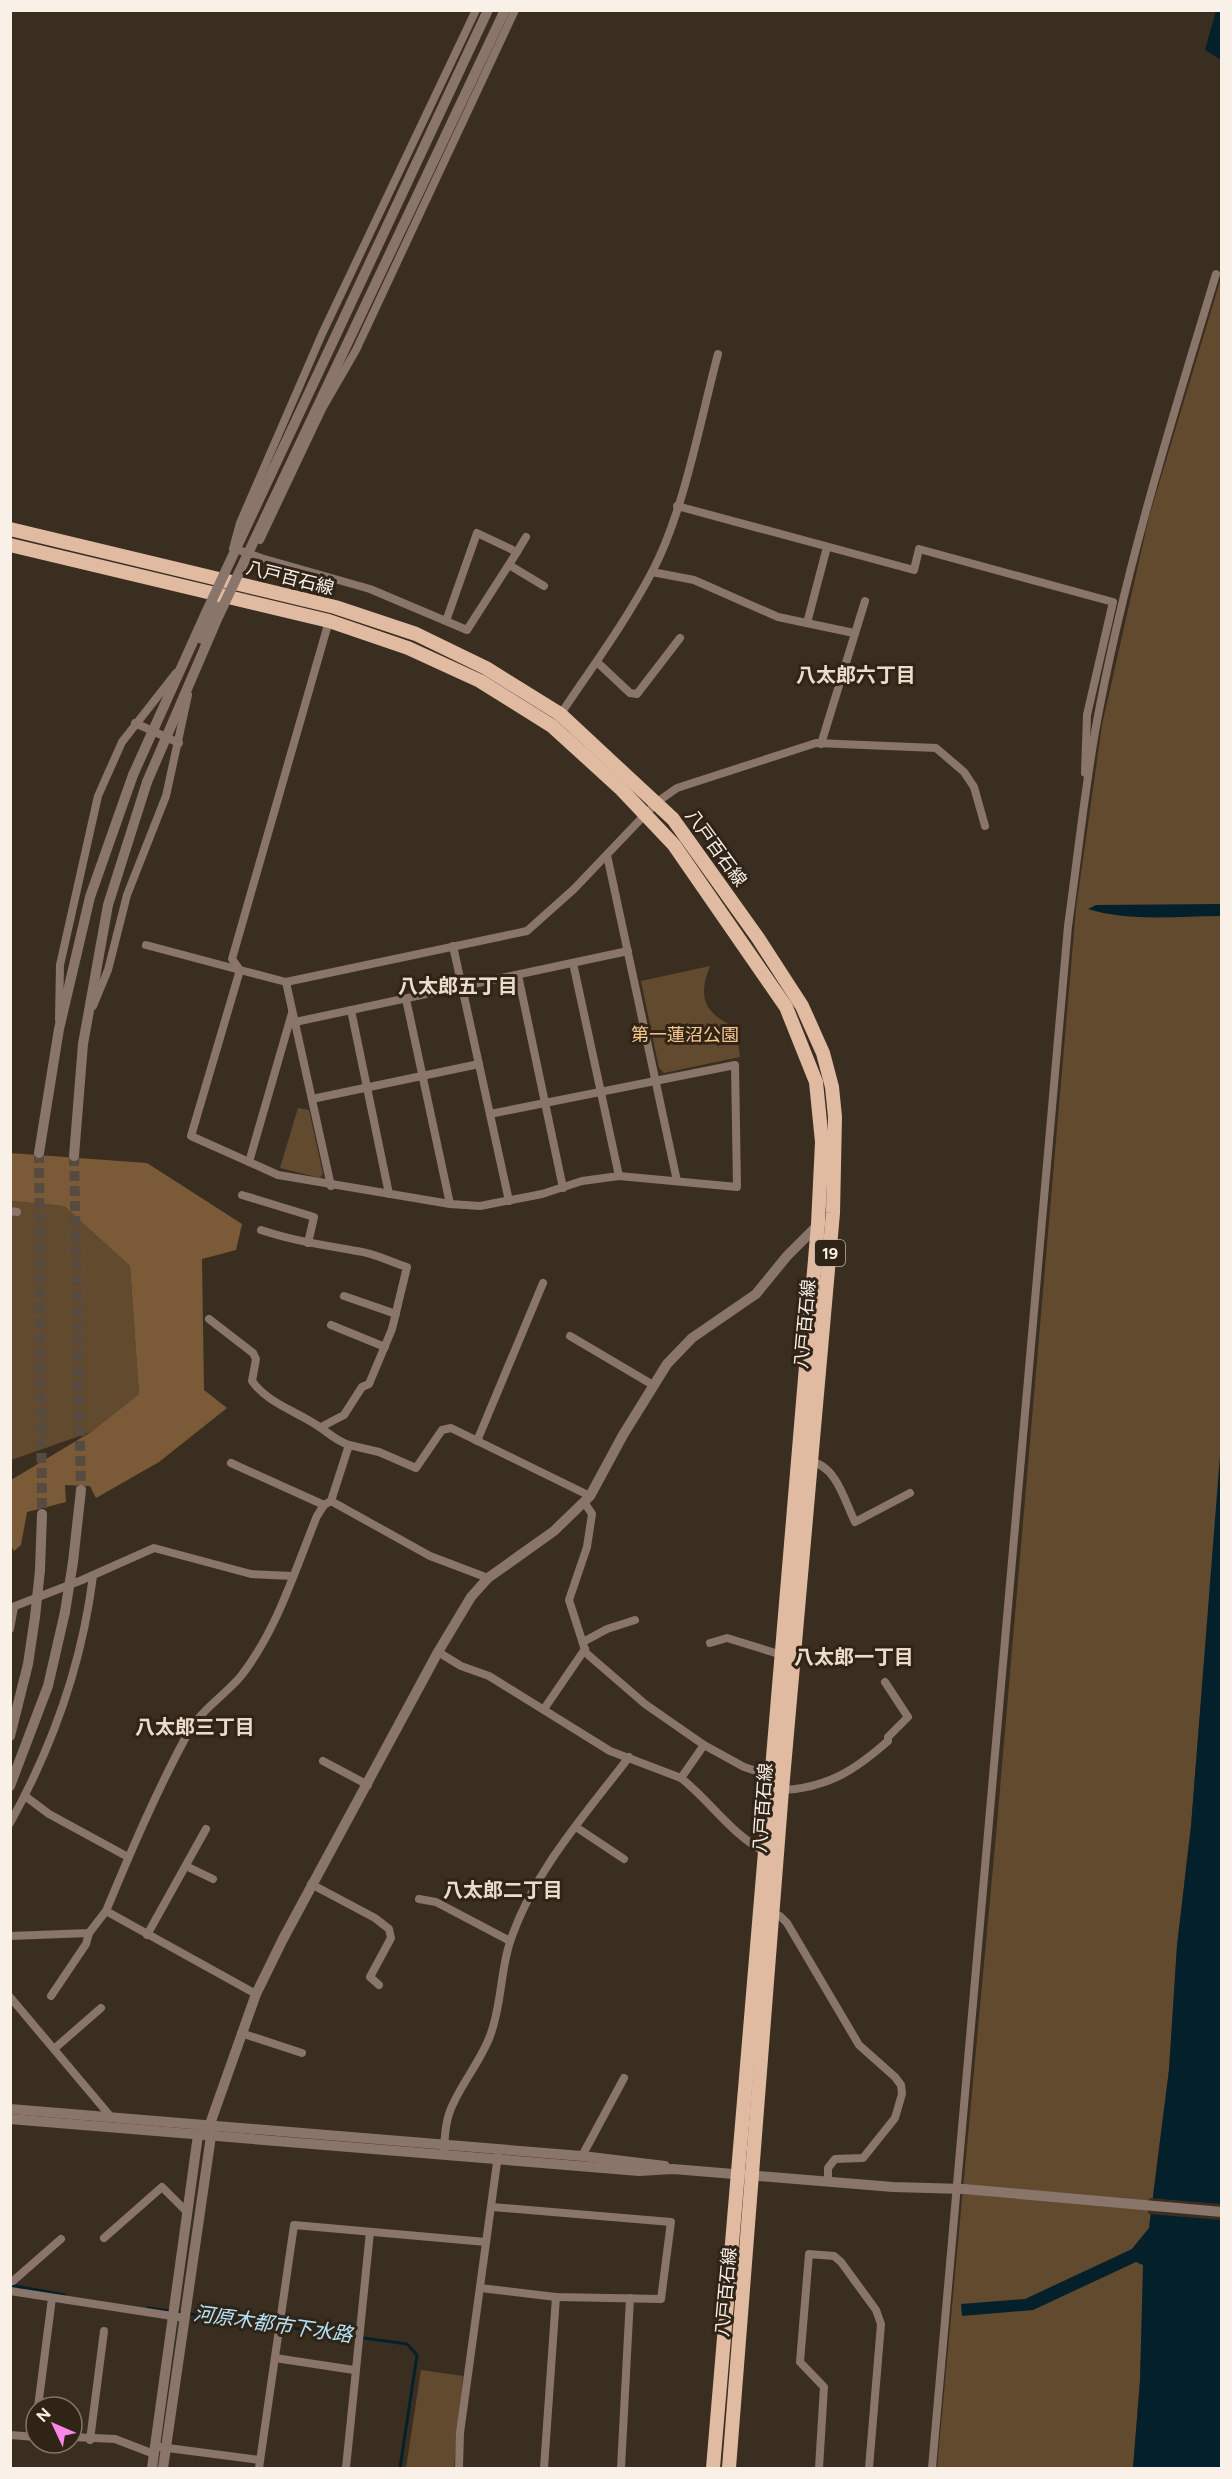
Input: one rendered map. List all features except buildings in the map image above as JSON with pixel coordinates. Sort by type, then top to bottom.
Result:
[{"type":"main road","name":"八戸百石線","points":[[10,529],[335,607],[416,634],[486,668],[556,720],[657,802],[711,871],[790,985],[823,1053],[832,1088],[835,1117],[833,1213],[782,1790],[754,2177],[729,2469]]},
{"type":"main road","name":"八戸百石線","points":[[10,545],[328,621],[408,648],[470,676],[556,720],[674,845],[747,946],[786,1006],[807,1055],[816,1082],[822,1142],[819,1224],[713,2469]]},
{"type":"street","points":[[229,581],[233,548],[240,523],[322,334],[476,10]]},
{"type":"street","points":[[39,1153],[59,1029],[90,897],[133,775],[205,615],[488,10]]},
{"type":"street","points":[[74,1156],[87,1020],[108,905],[147,782],[218,617],[505,10]]},
{"type":"street","points":[[87,1020],[108,970],[127,895],[166,796],[202,639],[229,581],[251,555],[322,409],[356,350],[515,10]]},
{"type":"street","points":[[932,2469],[960,2189],[1068,926],[1095,733],[1125,593],[1154,477],[1216,274]]},
{"type":"street","points":[[556,720],[597,662],[652,572],[677,506],[718,354]]},
{"type":"street","points":[[677,506],[914,570],[919,549],[1113,602],[1087,715],[1085,777],[1087,788]]},
{"type":"street","points":[[446,621],[477,533],[516,552]]},
{"type":"street","points":[[233,548],[370,589],[467,630],[526,537]]},
{"type":"street","points":[[807,623],[827,547]]},
{"type":"street","points":[[509,565],[544,586]]},
{"type":"street","points":[[652,572],[694,580],[778,617],[854,633]]},
{"type":"street","points":[[820,744],[865,601]]},
{"type":"street","points":[[240,970],[232,959],[328,621]]},
{"type":"street","points":[[597,662],[630,693],[637,694],[680,638]]},
{"type":"street","points":[[59,1029],[60,965],[98,796],[109,769],[135,723],[202,639]]},
{"type":"street","points":[[135,723],[179,743]]},
{"type":"street","points":[[146,945],[286,982],[527,931],[574,889],[657,802],[677,788],[768,757],[820,744],[936,748],[964,772],[974,787],[985,826]]},
{"type":"street","points":[[607,855],[657,1079],[677,1181]]},
{"type":"street","points":[[453,946],[509,1201]]},
{"type":"street","points":[[295,1022],[628,951]]},
{"type":"street","points":[[573,963],[619,1176]]},
{"type":"street","points":[[240,970],[191,1136],[278,1175],[331,1186],[450,1204],[480,1206],[563,1188],[582,1181],[619,1176],[737,1187],[735,1065],[490,1114]]},
{"type":"street","points":[[518,975],[563,1188]]},
{"type":"street","points":[[286,982],[331,1186]]},
{"type":"street","points":[[406,999],[450,1204]]},
{"type":"street","points":[[351,1010],[388,1194]]},
{"type":"street","points":[[249,1162],[292,1012]]},
{"type":"street","points":[[312,1099],[479,1064]]},
{"type":"street","points":[[242,1195],[314,1217],[308,1243]]},
{"type":"street","points":[[164,2469],[210,2130],[256,1994],[310,1884],[368,1785],[438,1652],[471,1597],[488,1578],[554,1531],[587,1499],[667,1364],[692,1338],[756,1293],[787,1256],[833,1213]]},
{"type":"street","points":[[261,1230],[297,1242],[336,1250],[358,1251],[406,1267],[386,1347],[369,1384],[362,1387],[356,1401],[344,1415],[321,1427]]},
{"type":"street","points":[[477,1441],[543,1283]]},
{"type":"street","points":[[344,1296],[396,1314]]},
{"type":"street","points":[[209,1319],[253,1353],[256,1359],[252,1381],[257,1388],[286,1409],[321,1427],[335,1440],[349,1446],[379,1452],[416,1468],[442,1430],[451,1428],[587,1499],[592,1514],[587,1547],[569,1600],[586,1653],[645,1704],[704,1745],[744,1767],[772,1776]]},
{"type":"street","points":[[332,1325],[386,1347]]},
{"type":"street","points":[[570,1336],[653,1385]]},
{"type":"street","points":[[51,1996],[86,1944],[89,1933],[106,1911],[128,1857],[189,1730],[241,1676],[273,1623],[327,1503],[349,1446]]},
{"type":"street","points":[[811,1462],[825,1467],[832,1476],[855,1522],[910,1493]]},
{"type":"street","points":[[231,1463],[327,1503],[430,1556],[488,1578]]},
{"type":"street","points":[[10,1786],[48,1686],[65,1612],[81,1490]]},
{"type":"street","points":[[10,1736],[28,1664],[35,1617],[40,1570],[42,1514]]},
{"type":"street","points":[[10,1629],[12,1607],[93,1576],[154,1548],[251,1574],[293,1576]]},
{"type":"street","points":[[10,1822],[26,1796],[72,1681],[87,1623],[93,1576]]},
{"type":"street","points":[[544,1709],[584,1646],[607,1629],[635,1620]]},
{"type":"street","points":[[710,1643],[727,1638],[782,1655]]},
{"type":"street","points":[[438,1652],[461,1666],[489,1676],[544,1709],[589,1740],[681,1778],[699,1792],[719,1818],[766,1853]]},
{"type":"street","points":[[782,1790],[840,1778],[859,1767],[888,1741],[888,1737],[908,1717],[885,1682]]},
{"type":"street","points":[[681,1778],[704,1745]]},
{"type":"street","points":[[444,2150],[446,2122],[453,2103],[475,2067],[495,2024],[510,1941],[548,1864],[629,1757]]},
{"type":"street","points":[[323,1761],[368,1785]]},
{"type":"street","points":[[26,1796],[49,1814],[128,1857]]},
{"type":"street","points":[[576,1827],[624,1859]]},
{"type":"street","points":[[147,1935],[206,1829]]},
{"type":"street","points":[[186,1866],[213,1879]]},
{"type":"street","points":[[310,1884],[375,1918],[389,1929],[391,1938],[370,1977],[379,1985]]},
{"type":"street","points":[[418,1899],[436,1902],[510,1941]]},
{"type":"street","points":[[106,1911],[256,1994]]},
{"type":"street","points":[[773,1914],[780,1916],[787,1923],[859,2045],[901,2085],[899,2109],[890,2126],[863,2158],[835,2159],[828,2168],[828,2182]]},
{"type":"street","points":[[10,1936],[89,1933]]},
{"type":"street","points":[[10,1997],[14,2008],[54,2049],[111,2117]]},
{"type":"street","points":[[54,2049],[101,2008]]},
{"type":"street","points":[[241,2033],[302,2053]]},
{"type":"street","points":[[582,2156],[624,2078]]},
{"type":"street","points":[[10,2109],[111,2117],[210,2130],[712,2174],[923,2189],[960,2189],[1221,2212]]},
{"type":"street","points":[[10,2119],[198,2135],[210,2130]]},
{"type":"street","points":[[152,2469],[198,2135]]},
{"type":"street","points":[[498,2154],[582,2156],[637,2161],[712,2174]]},
{"type":"street","points":[[459,2469],[460,2433],[498,2154]]},
{"type":"street","points":[[104,2238],[162,2187],[188,2212]]},
{"type":"street","points":[[480,2288],[556,2297],[661,2299],[671,2222],[492,2207]]},
{"type":"street","points":[[84,2439],[115,2439],[154,2450],[166,2448],[260,2464],[294,2225],[486,2242]]},
{"type":"street","points":[[346,2469],[354,2370],[370,2232]]},
{"type":"street","points":[[25,2294],[12,2279],[61,2239]]},
{"type":"street","points":[[819,2469],[824,2387],[800,2362],[809,2254],[834,2256],[841,2262],[876,2310],[881,2324],[869,2469]]},
{"type":"street","points":[[10,2291],[185,2318]]},
{"type":"street","points":[[544,2469],[556,2297]]},
{"type":"street","points":[[40,2395],[52,2298]]},
{"type":"street","points":[[621,2469],[630,2298]]},
{"type":"street","points":[[90,2440],[104,2331]]},
{"type":"street","points":[[275,2358],[354,2370]]},
{"type":"green space","points":[[1221,278],[1222,1443],[1191,1826],[1177,1946],[1169,2070],[1149,2228],[1132,2249],[1137,2262],[1144,2265],[1140,2381],[1133,2468],[937,2468],[996,1835],[1076,909],[1102,725],[1149,517]]},
{"type":"green space","name":"第一蓮沼公園","points":[[710,966],[704,988],[706,1004],[717,1017],[736,1028],[740,1057],[664,1073],[659,1068],[641,981]]},
{"type":"green space","points":[[298,1108],[309,1110],[323,1174],[320,1178],[280,1168]]},
{"type":"green space","points":[[10,1201],[64,1206],[130,1266],[139,1394],[91,1432],[11,1460]]},
{"type":"green space","points":[[421,2370],[463,2376],[454,2468],[406,2468]]},
{"type":"shaded area","points":[[10,1153],[147,1163],[242,1224],[236,1250],[202,1259],[204,1390],[227,1408],[159,1462],[96,1498],[90,1486],[65,1485],[66,1502],[27,1512],[21,1545],[14,1551],[11,1546],[11,1480],[91,1432],[139,1394],[130,1266],[64,1206],[11,1201]]},
{"type":"water","points":[[1216,11],[1221,11],[1221,60],[1205,50]]},
{"type":"water","points":[[1221,904],[1221,916],[1137,917],[1088,909],[1096,905]]},
{"type":"water","points":[[1221,1443],[1221,2468],[1133,2468],[1140,2381],[1143,2265],[1136,2262],[1033,2310],[962,2316],[961,2304],[1025,2299],[1132,2249],[1149,2228],[1169,2070],[1177,1946],[1191,1826]]},
{"type":"pier","points":[[1149,2198],[1221,2204],[1221,2220],[1148,2214]]},
{"type":"waterway","name":"河原木都市下水路","points":[[10,2285],[65,2295]]},
{"type":"waterway","name":"河原木都市下水路","points":[[148,2308],[407,2344],[417,2355],[400,2468]]},
{"type":"tunnel","points":[[39,1153],[42,1514]]},
{"type":"tunnel","points":[[74,1156],[81,1490]]},
{"type":"district","name":"八太郎六丁目","points":[[856,675]]},
{"type":"district","name":"八太郎五丁目","points":[[458,986]]},
{"type":"district","name":"八太郎一丁目","points":[[854,1657]]},
{"type":"district","name":"八太郎三丁目","points":[[195,1727]]},
{"type":"district","name":"八太郎二丁目","points":[[503,1890]]}]
